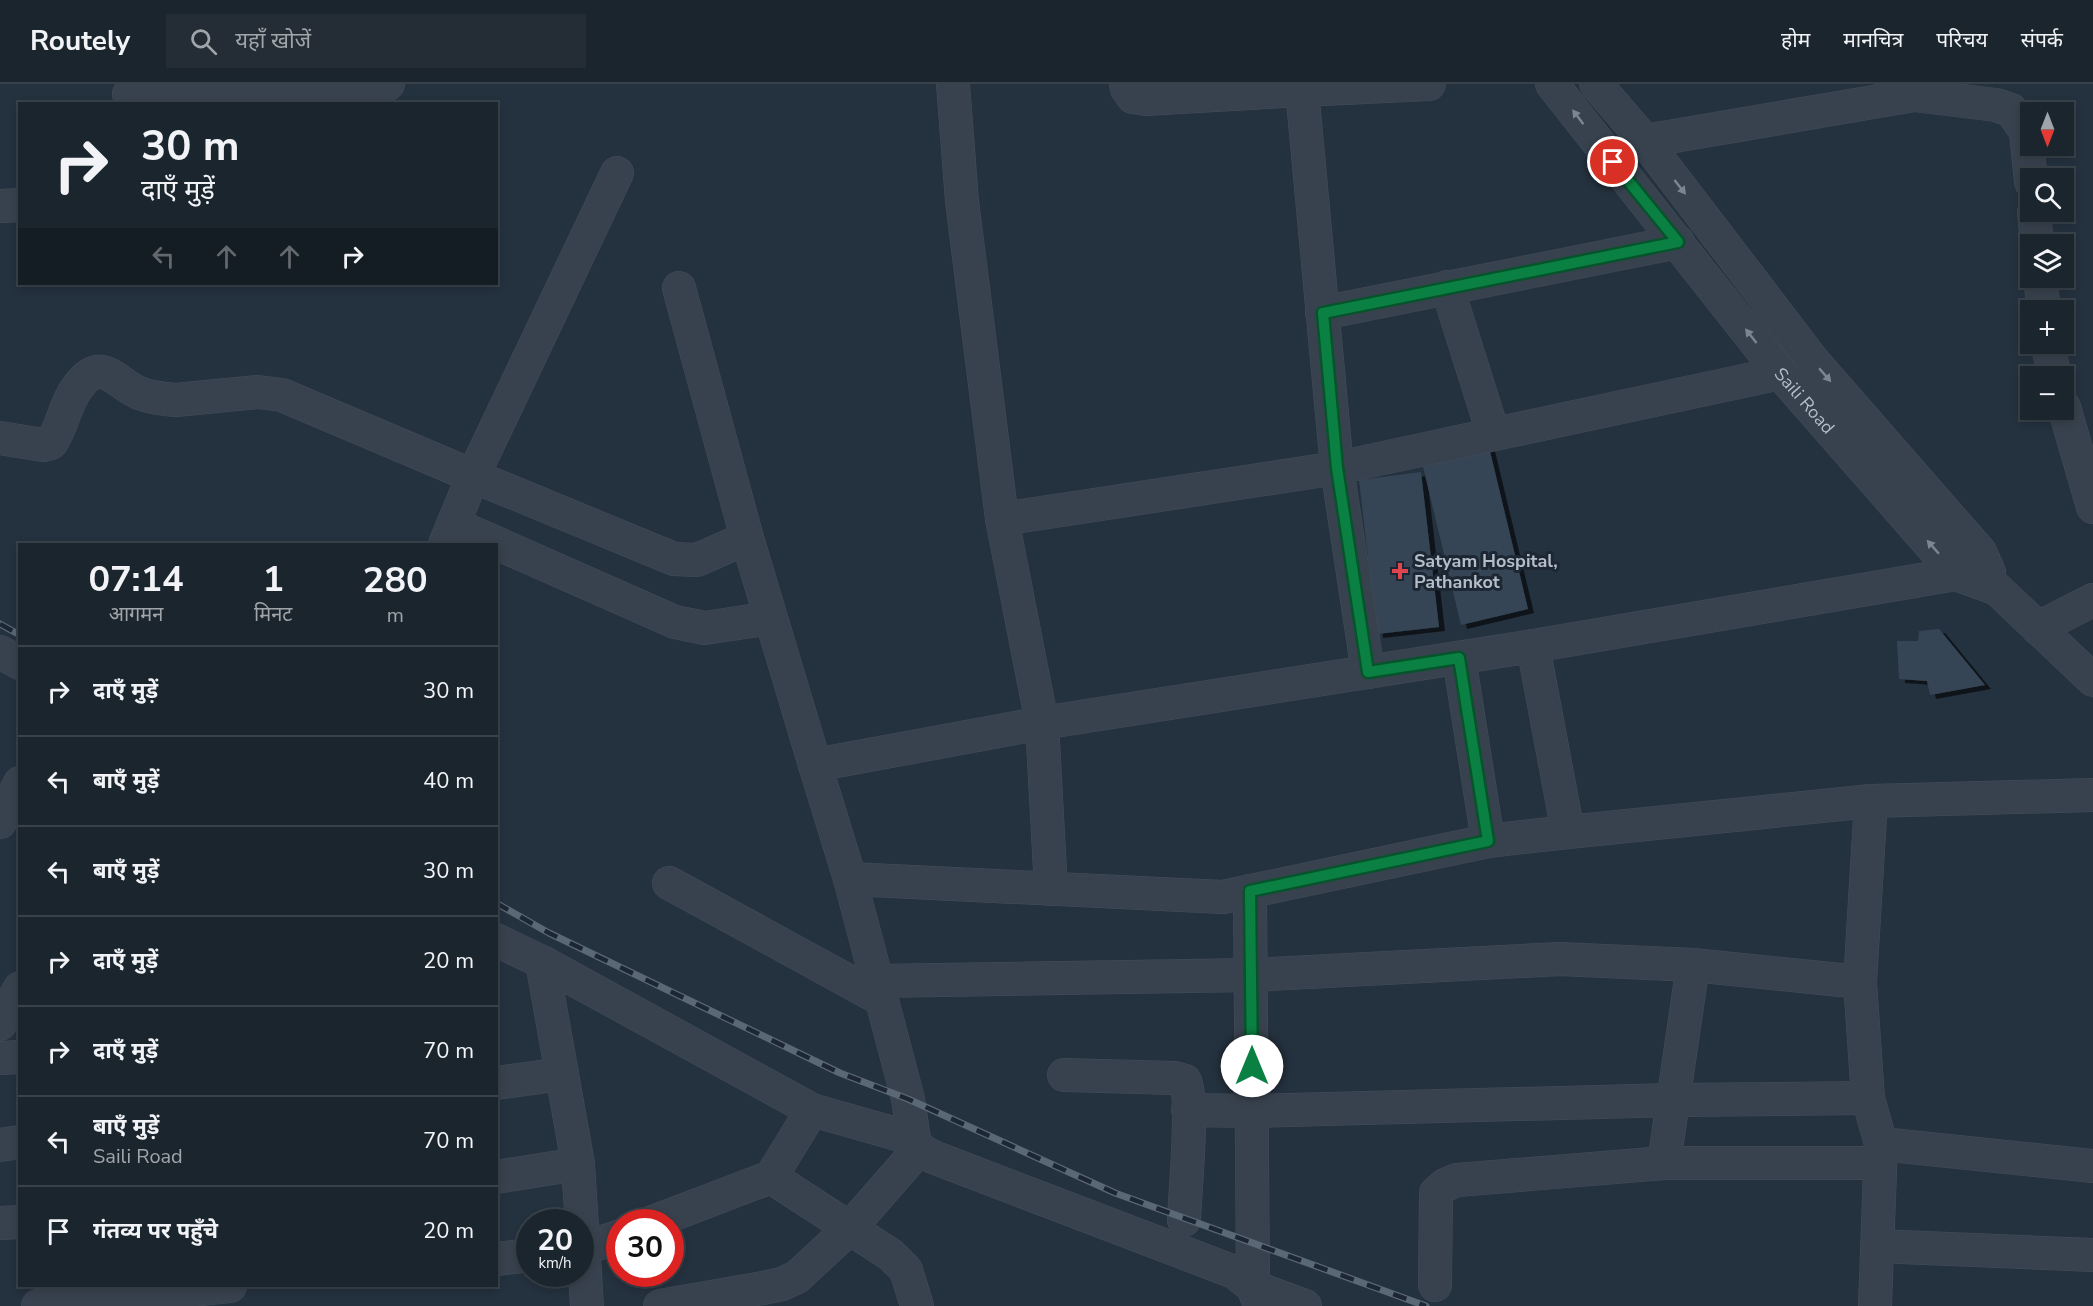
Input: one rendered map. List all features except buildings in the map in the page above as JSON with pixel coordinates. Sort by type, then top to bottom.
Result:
[{"type":"street","points":[[130,94],[388,84]]},
{"type":"street","points":[[954,84],[962,201],[1002,519],[1042,723],[1051,889]]},
{"type":"street","points":[[1126,84],[1133,97],[1146,99],[1429,84]]},
{"type":"street","name":"Saili Road","points":[[1552,84],[1780,373],[1956,574],[1997,590],[2093,680]]},
{"type":"street","points":[[1596,84],[1645,141],[1814,362],[1980,552],[1997,590]]},
{"type":"street","points":[[1302,90],[1337,468],[1368,672]]},
{"type":"street","points":[[1645,141],[1914,95],[1996,105],[2011,110],[2026,132],[2030,168]]},
{"type":"street","points":[[472,543],[449,534],[473,476],[617,173]]},
{"type":"street","points":[[0,206],[18,205]]},
{"type":"street","points":[[1323,313],[1678,242]]},
{"type":"street","points":[[1447,287],[1493,434]]},
{"type":"street","points":[[660,1306],[782,1284],[797,1277],[850,1228],[917,1144],[908,1099],[850,879],[747,538],[679,288]]},
{"type":"street","points":[[0,438],[51,443],[76,389],[92,373],[99,371],[111,374],[138,392],[162,399],[176,400],[258,392],[282,395],[674,559],[697,560],[747,538]]},
{"type":"street","points":[[1002,519],[1337,468],[1780,373]]},
{"type":"street","points":[[2068,420],[2093,507]]},
{"type":"street","points":[[815,765],[1042,723],[1533,646],[1956,574],[1980,552]]},
{"type":"street","points":[[498,553],[675,622],[705,628],[771,618]]},
{"type":"street","points":[[2038,628],[2093,600]]},
{"type":"street","points":[[1533,646],[1568,832]]},
{"type":"street","points":[[0,652],[18,662]]},
{"type":"street","points":[[1459,658],[1488,841]]},
{"type":"street","points":[[0,822],[18,787]]},
{"type":"street","points":[[850,879],[1223,897],[1488,841],[1871,801],[2093,795]]},
{"type":"street","points":[[1871,801],[1860,982],[1868,1098],[1881,1154],[1875,1306]]},
{"type":"street","points":[[669,883],[879,990],[1252,975],[1560,959],[1693,965],[1860,982]]},
{"type":"street","points":[[1250,891],[1257,1297]]},
{"type":"street","points":[[498,941],[542,962],[812,1110],[917,1144],[933,1157],[1234,1272],[1257,1297],[1305,1306]]},
{"type":"street","points":[[542,962],[578,1164],[580,1209]]},
{"type":"street","points":[[1664,1163],[1693,965]]},
{"type":"street","points":[[0,1024],[18,992]]},
{"type":"street","points":[[0,1058],[18,1057]]},
{"type":"street","points":[[498,1083],[562,1074]]},
{"type":"street","points":[[1064,1075],[1174,1078],[1185,1081],[1188,1088],[1188,1110],[1184,1220]]},
{"type":"street","points":[[1188,1110],[1252,1111],[1674,1100],[1868,1098]]},
{"type":"street","points":[[684,1210],[771,1177],[812,1110]]},
{"type":"street","points":[[0,1144],[18,1142]]},
{"type":"street","points":[[1435,1285],[1436,1193],[1445,1185],[1457,1180],[1664,1163],[1881,1154],[2093,1166]]},
{"type":"street","points":[[498,1177],[578,1164]]},
{"type":"street","points":[[771,1177],[891,1255],[906,1270],[917,1306]]},
{"type":"street","points":[[0,1223],[18,1222]]},
{"type":"street","points":[[1877,1246],[2093,1255]]},
{"type":"street","points":[[498,1259],[516,1257]]},
{"type":"street","points":[[38,1306],[219,1287]]},
{"type":"street","points":[[585,1287],[587,1306]]},
{"type":"railway","points":[[0,624],[18,634]]},
{"type":"railway","points":[[498,904],[549,933],[840,1073],[908,1099],[1115,1193],[1426,1306]]},
{"type":"place","name":"Satyam Hospital, Pathankot","points":[[1400,571]]},
{"type":"route","points":[[1252,1066],[1250,891],[1488,841],[1459,658],[1368,672],[1337,468],[1323,313],[1678,242],[1613,162]]}]
